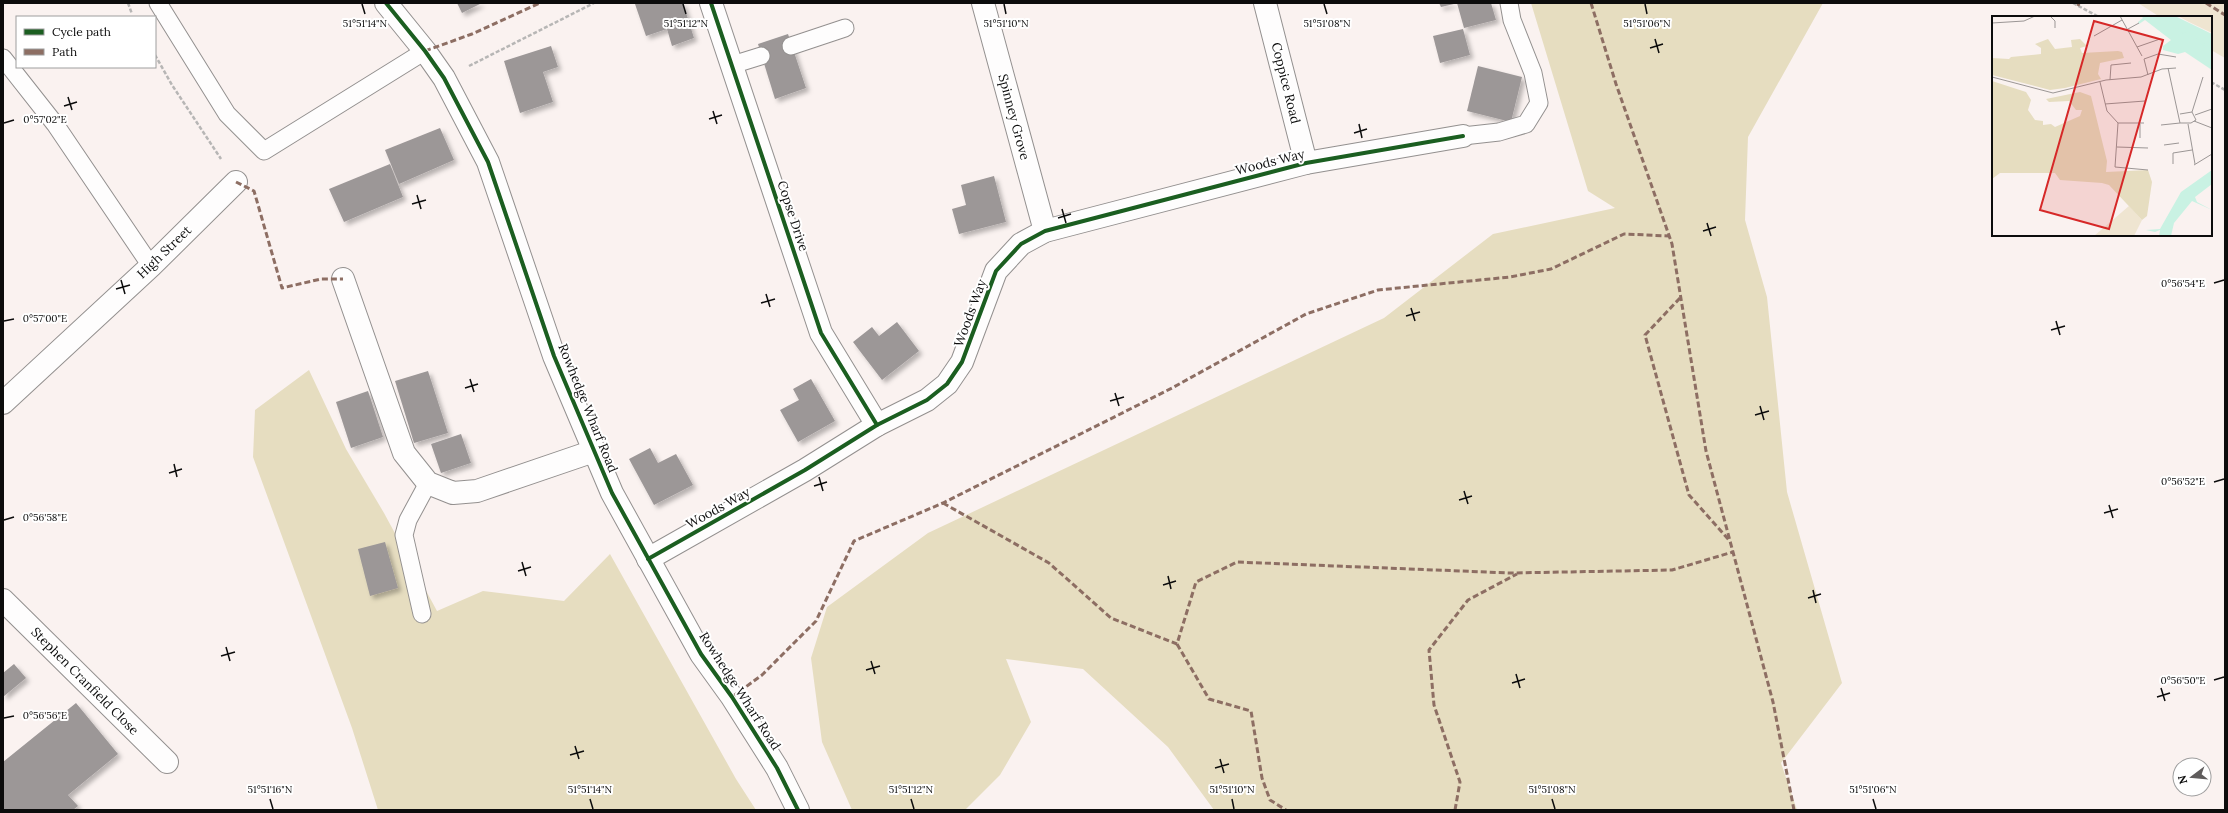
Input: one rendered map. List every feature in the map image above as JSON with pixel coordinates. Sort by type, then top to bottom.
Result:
[{"type":"street","name":"Rowhedge Wharf Road","points":[[386,3],[425,50],[444,78],[488,162],[554,356],[612,493],[701,654],[732,697],[778,768],[798,810]]},
{"type":"street","name":"Copse Drive","points":[[711,3],[821,333],[877,425]]},
{"type":"street","name":"Spinney Grove","points":[[983,3],[1045,231]]},
{"type":"street","name":"Coppice Road","points":[[1265,3],[1306,163]]},
{"type":"street","name":"Woods Way","points":[[648,559],[805,470],[877,425],[927,400],[947,384],[962,362],[996,271],[1021,244],[1045,231],[1306,163],[1463,136]]},
{"type":"street","name":"High Street","points":[[3,403],[151,266],[236,182]]},
{"type":"street","points":[[343,279],[404,453],[428,483],[453,493],[477,491],[594,451]]},
{"type":"street","name":"Stephen Cranfield Close","points":[[3,600],[167,762]]},
{"type":"lane","points":[[158,3],[226,114],[264,151],[425,50]]},
{"type":"lane","name":"Woods Way","points":[[1463,136],[1499,132],[1526,124],[1540,102],[1533,73],[1512,20],[1509,3]]},
{"type":"lane","points":[[792,46],[845,28]]},
{"type":"lane","points":[[732,65],[762,56]]},
{"type":"lane","points":[[3,58],[55,124],[151,266]]},
{"type":"lane","points":[[422,614],[404,535],[408,520],[428,483]]},
{"type":"path","points":[[128,3],[134,16]]},
{"type":"path","points":[[444,78],[521,42],[594,3]]},
{"type":"path","points":[[2073,3],[2097,16]]},
{"type":"path","points":[[156,56],[172,85],[236,182]]},
{"type":"path","points":[[2212,83],[2225,90]]},
{"type":"shaded area","points":[[1531,3],[1823,3],[1748,137],[1745,220],[1767,297],[1787,492],[1842,683],[1781,763],[1797,810],[1214,810],[1168,747],[1083,669],[1006,659],[1031,722],[1000,775],[965,810],[852,810],[822,742],[811,658],[827,607],[928,533],[1384,318],[1493,234],[1615,208],[1588,191]]},
{"type":"shaded area","points":[[2138,3],[2225,3],[2225,58],[2212,51],[2212,16],[2158,16]]},
{"type":"shaded area","points":[[309,370],[346,449],[384,513],[437,611],[483,591],[564,601],[610,554],[736,779],[756,810],[378,810],[352,728],[253,457],[255,410]]},
{"type":"building","points":[[457,3],[482,3],[462,13]]},
{"type":"building","points":[[683,3],[694,38],[672,46],[667,29],[646,36],[635,4]]},
{"type":"building","points":[[1439,3],[1454,3],[1454,4],[1441,7]]},
{"type":"building","points":[[1457,3],[1491,3],[1496,20],[1464,28]]},
{"type":"building","points":[[1463,29],[1470,55],[1440,63],[1433,36]]},
{"type":"building","points":[[788,34],[806,88],[775,99],[758,44]]},
{"type":"building","points":[[551,46],[558,67],[543,72],[553,102],[520,113],[504,61]]},
{"type":"building","points":[[1478,66],[1522,77],[1511,122],[1467,111]]},
{"type":"building","points":[[440,128],[454,160],[399,184],[385,150]]},
{"type":"building","points":[[390,164],[403,197],[344,222],[329,189]]},
{"type":"building","points":[[994,176],[1006,222],[959,234],[952,209],[966,205],[961,185]]},
{"type":"building","points":[[897,322],[919,351],[882,380],[853,342],[872,327],[879,336]]},
{"type":"building","points":[[428,371],[448,433],[414,443],[395,381]]},
{"type":"building","points":[[811,379],[835,421],[798,442],[780,410],[799,400],[793,389]]},
{"type":"building","points":[[368,391],[383,437],[351,448],[336,402]]},
{"type":"building","points":[[461,434],[471,463],[441,473],[431,444]]},
{"type":"building","points":[[650,448],[658,463],[676,454],[693,485],[654,505],[629,459]]},
{"type":"building","points":[[385,542],[398,588],[370,596],[358,549]]},
{"type":"building","points":[[14,664],[26,678],[3,697],[3,673]]},
{"type":"building","points":[[76,703],[118,754],[68,795],[78,806],[73,810],[3,810],[3,762]]},
{"type":"marked path","points":[[425,51],[472,34],[540,3]]},
{"type":"marked path","points":[[1591,3],[1616,84],[1672,244],[1706,451],[1773,702],[1794,810]]},
{"type":"marked path","points":[[2206,3],[2225,15]]},
{"type":"marked path","points":[[236,182],[254,191],[282,288],[321,279],[343,279]]},
{"type":"marked path","points":[[732,697],[762,675],[816,621],[854,541],[943,503],[1172,388],[1306,314],[1378,290],[1510,277],[1551,269],[1624,234],[1669,236]]},
{"type":"marked path","points":[[1680,298],[1645,335],[1689,495],[1729,540]]},
{"type":"marked path","points":[[943,503],[1049,563],[1111,618],[1177,644],[1196,582],[1237,562],[1510,573],[1672,570],[1733,552]]},
{"type":"marked path","points":[[1455,810],[1460,782],[1434,705],[1429,650],[1468,600],[1517,574]]},
{"type":"marked path","points":[[1177,644],[1209,699],[1251,711],[1262,778],[1270,800],[1286,810]]},
{"type":"cycle path","points":[[386,3],[425,51],[444,78],[488,162],[554,356],[612,493],[701,654],[732,697],[777,768],[798,810]]},
{"type":"cycle path","points":[[711,3],[821,333],[877,425]]},
{"type":"cycle path","points":[[648,559],[805,470],[877,425],[927,400],[947,384],[962,362],[996,271],[1021,244],[1045,231],[1306,163],[1463,136]]}]
